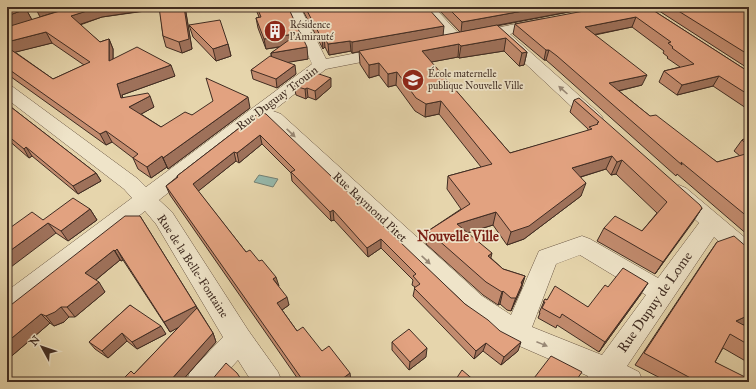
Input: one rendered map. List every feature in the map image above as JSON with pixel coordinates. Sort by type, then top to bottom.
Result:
[{"type":"street","points":[[293,7],[321,64]]},
{"type":"street","points":[[426,7],[456,39]]},
{"type":"street","points":[[441,42],[554,21]]},
{"type":"street","points":[[498,31],[607,129]]},
{"type":"street","name":"Rue Duguay Trouin","points":[[7,305],[321,64],[404,49]]},
{"type":"street","name":"Rue de la Belle-Fontaine","points":[[7,91],[131,184],[164,218],[239,339],[268,382]]},
{"type":"street","name":"Rue Raymond Pitet","points":[[258,112],[275,118],[473,304],[517,333],[612,378]]},
{"type":"street","points":[[665,181],[749,255]]},
{"type":"street","name":"Rue Dupuy de Lome","points":[[612,378],[661,292],[711,223]]},
{"type":"street","points":[[517,333],[547,258],[582,245],[661,292]]},
{"type":"street","points":[[200,382],[239,339]]},
{"type":"shaded area","points":[[259,175],[278,179],[273,187],[254,182]]},
{"type":"building","points":[[7,7],[24,7],[26,9],[7,16]]},
{"type":"building","points":[[73,7],[100,7],[71,16],[100,42],[109,39],[109,61],[137,47],[171,65],[117,84],[121,98],[148,93],[150,96],[129,107],[161,127],[185,112],[192,115],[213,101],[206,78],[248,97],[163,158],[162,156],[147,167],[133,158],[138,154],[106,131],[100,134],[7,68],[7,47],[53,79],[90,62],[46,32],[7,42],[7,27]]},
{"type":"building","points":[[159,7],[184,7],[189,39],[179,42],[163,36]]},
{"type":"building","points":[[257,7],[288,7],[300,33],[264,39],[256,18],[261,17]]},
{"type":"building","points":[[305,7],[427,7],[444,26],[352,42],[328,44],[324,37],[322,39]]},
{"type":"building","points":[[447,7],[545,7],[462,22]]},
{"type":"building","points":[[605,7],[648,7],[749,72],[749,95],[719,76],[682,85],[664,71],[694,64],[672,48],[673,47],[668,43],[671,42],[636,17],[585,27],[647,75],[609,83],[650,116],[656,115],[717,162],[749,153],[749,218],[681,162],[682,165],[557,56],[549,50],[546,50],[515,24]]},
{"type":"building","points":[[672,7],[749,7],[749,55]]},
{"type":"building","points":[[220,20],[228,44],[213,49],[189,25]]},
{"type":"building","points":[[497,25],[527,52],[522,53],[506,38],[461,46],[459,44],[422,51],[510,153],[592,129],[589,127],[598,124],[597,123],[599,122],[574,100],[579,98],[702,208],[663,262],[604,228],[615,216],[642,231],[667,202],[622,160],[617,162],[612,156],[572,168],[586,183],[529,226],[511,232],[496,212],[457,224],[492,253],[488,256],[503,269],[525,276],[516,298],[511,298],[503,291],[502,292],[486,282],[428,231],[470,204],[448,176],[492,164],[441,101],[426,104],[416,98],[397,72],[388,74],[379,63],[369,65],[359,51]]},
{"type":"building","points":[[300,32],[307,47],[271,53]]},
{"type":"building","points":[[270,56],[295,65],[276,79],[251,70]]},
{"type":"building","points":[[313,72],[331,78],[315,91],[294,86]]},
{"type":"building","points":[[7,104],[96,173],[73,186],[26,147],[24,149],[7,135]]},
{"type":"building","points":[[260,112],[266,114],[465,304],[488,320],[500,331],[521,342],[504,357],[486,343],[476,351],[414,288],[420,284],[413,276],[416,274],[381,239],[367,248],[333,210],[330,212],[291,172],[295,170],[260,135],[237,153],[234,152],[193,184],[246,252],[250,250],[259,261],[262,260],[276,277],[273,279],[287,297],[277,303],[297,331],[303,327],[322,351],[329,346],[350,373],[338,382],[304,382],[166,186]]},
{"type":"building","points":[[749,137],[749,146],[742,140]]},
{"type":"building","points":[[73,198],[90,209],[61,231],[48,223],[7,253],[7,230],[32,212],[43,220]]},
{"type":"building","points":[[125,216],[140,216],[196,306],[164,322],[117,249],[85,273],[99,282],[67,307],[61,307],[55,312],[46,316],[41,314],[7,342],[7,308]]},
{"type":"building","points":[[734,236],[749,249],[749,315],[736,321],[749,328],[749,345],[730,334],[715,362],[749,379],[749,382],[698,382],[644,353],[717,242]]},
{"type":"building","points":[[623,268],[648,283],[605,342],[562,314],[560,318],[542,308],[545,302],[543,302],[545,299],[547,300],[555,286],[588,307],[605,285],[608,287]]},
{"type":"building","points":[[130,305],[161,326],[132,342],[122,333],[102,351],[89,342]]},
{"type":"building","points":[[197,308],[213,333],[169,382],[120,382],[131,371],[134,374]]},
{"type":"building","points":[[409,329],[427,348],[410,362],[392,342]]},
{"type":"building","points":[[551,356],[582,372],[575,382],[531,382]]},
{"type":"building","points":[[226,363],[237,373],[243,382],[210,382]]},
{"type":"building","points":[[462,370],[476,382],[454,382]]},
{"type":"place","name":"Résidence l'Amirauté","points":[[275,31]]},
{"type":"place","name":"École maternelle publique Nouvelle Ville","points":[[413,80]]},
{"type":"district","name":"Nouvelle Ville","points":[[458,236]]}]
